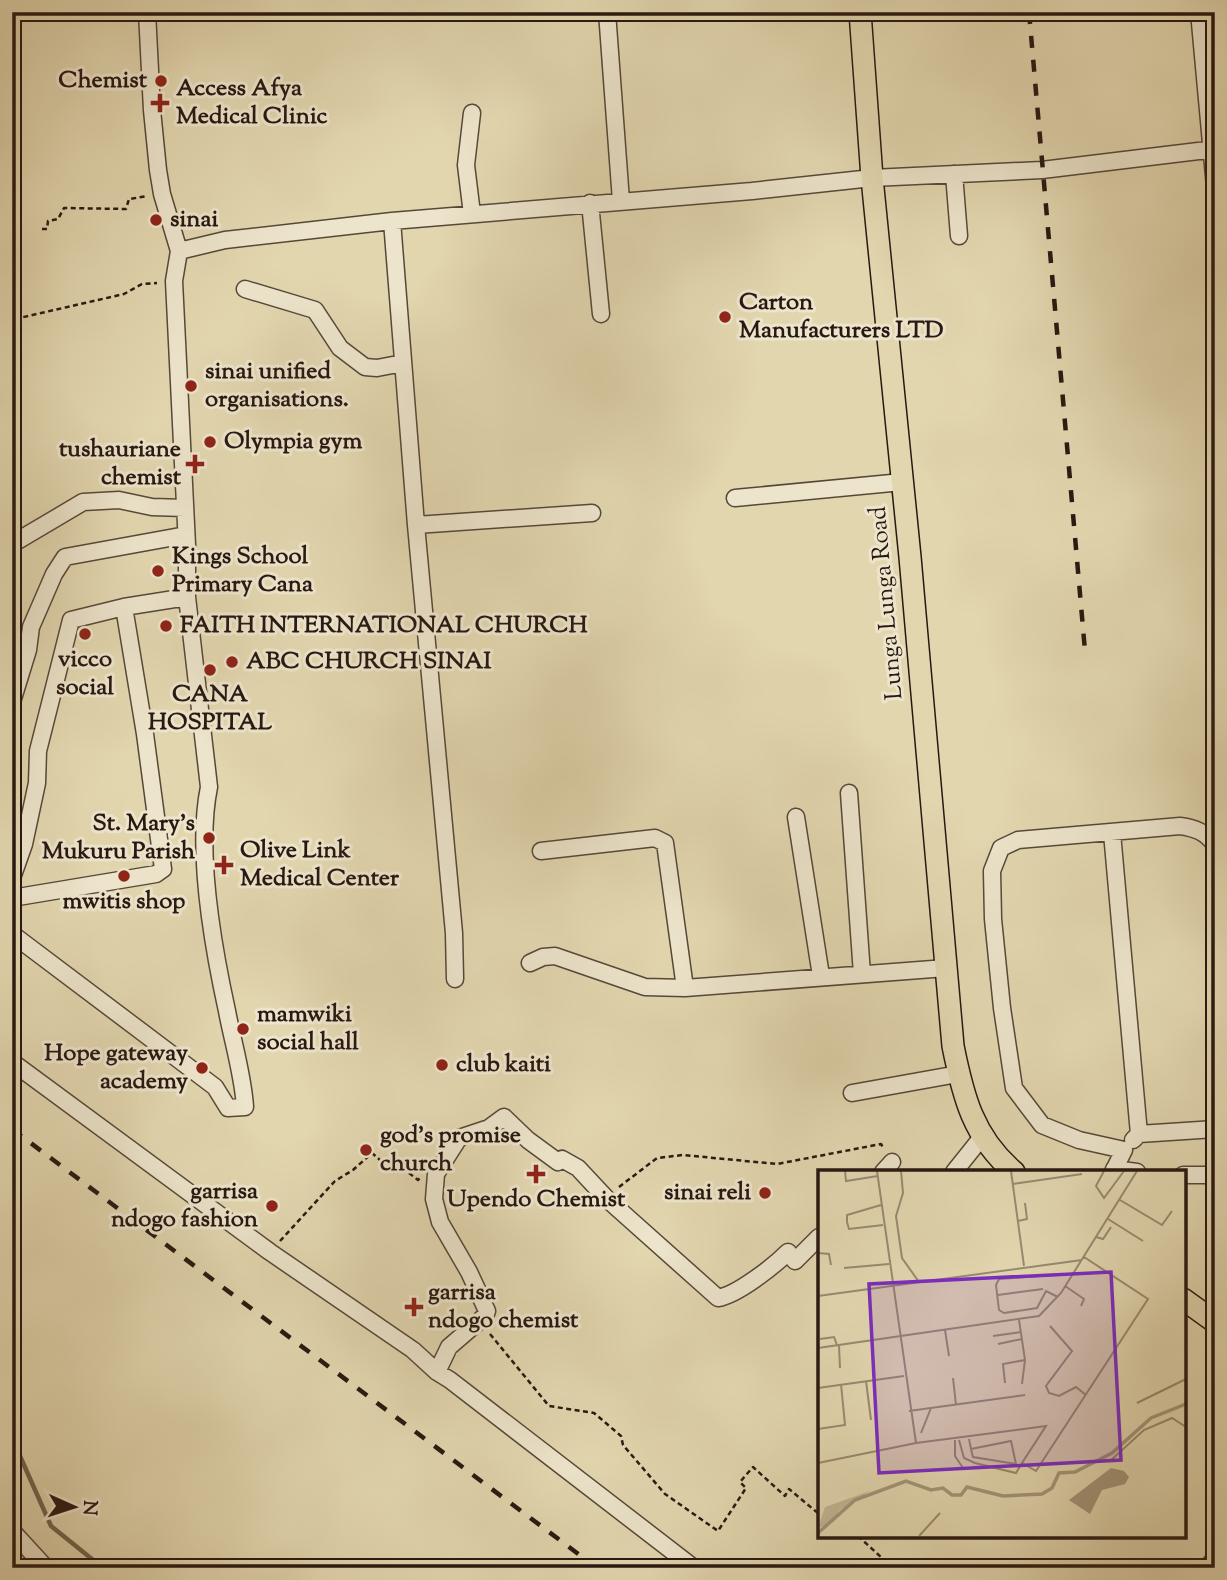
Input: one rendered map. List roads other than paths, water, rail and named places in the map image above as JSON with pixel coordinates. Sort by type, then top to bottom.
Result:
[{"type":"main road","name":"Lunga Lunga Road","points":[[860,12],[872,178],[953,1046],[963,1098],[982,1137],[1012,1170]]},
{"type":"main road","points":[[1185,1300],[1215,1321]]},
{"type":"street","points":[[14,939],[215,1087],[228,1108],[245,1107],[206,883],[205,804],[209,787],[187,597],[174,281],[179,251],[162,194],[152,110],[147,12]]},
{"type":"street","points":[[607,12],[621,201]]},
{"type":"street","points":[[1199,12],[1215,187]]},
{"type":"street","points":[[472,113],[466,165],[472,214]]},
{"type":"street","points":[[179,251],[225,240],[391,221],[752,191],[872,178],[1042,170],[1213,149]]},
{"type":"street","points":[[954,174],[959,236]]},
{"type":"street","points":[[590,203],[601,314]]},
{"type":"street","points":[[391,221],[454,933],[455,979]]},
{"type":"street","points":[[245,289],[314,310],[340,348],[365,367],[377,368],[403,363]]},
{"type":"street","points":[[735,498],[902,482]]},
{"type":"street","points":[[12,544],[83,502],[119,500],[152,507],[185,508]]},
{"type":"street","points":[[416,525],[592,513]]},
{"type":"street","points":[[12,702],[28,650],[31,627],[54,574],[65,557],[186,535]]},
{"type":"street","points":[[12,878],[24,844],[37,783],[38,751],[71,620],[124,607],[187,597]]},
{"type":"street","points":[[12,898],[156,874],[163,869],[124,607]]},
{"type":"street","points":[[849,793],[862,974]]},
{"type":"street","points":[[796,817],[821,976]]},
{"type":"street","points":[[1124,1150],[1079,1140],[1042,1125],[1014,1088],[1002,1008],[993,919],[992,871],[1001,848],[1018,840],[1180,826],[1197,828],[1211,838],[1215,845]]},
{"type":"street","points":[[1112,833],[1139,1134]]},
{"type":"street","points":[[541,851],[655,838],[665,843],[685,988]]},
{"type":"street","points":[[530,963],[543,957],[555,956],[645,987],[685,988],[946,968]]},
{"type":"street","points":[[12,1062],[271,1252],[413,1350],[437,1372],[694,1568]]},
{"type":"street","points":[[852,1093],[958,1074]]},
{"type":"street","points":[[437,1372],[449,1346],[487,1311],[469,1272],[440,1222],[434,1199],[436,1174],[459,1138],[489,1128],[504,1117],[528,1140],[558,1162],[562,1159],[578,1168],[607,1199],[718,1298],[732,1293],[759,1275],[788,1251],[795,1261],[818,1238]]},
{"type":"street","points":[[1114,1170],[1124,1150],[1139,1134],[1215,1129]]},
{"type":"street","points":[[956,1170],[982,1137]]},
{"type":"street","points":[[1185,1175],[1215,1175]]},
{"type":"street","points":[[12,1531],[46,1568]]},
{"type":"street","points":[[1207,1568],[1215,1558]]},
{"type":"waterway","points":[[12,1438],[51,1526],[103,1568]]},
{"type":"railway","points":[[1029,12],[1085,651]]},
{"type":"railway","points":[[12,1129],[597,1568]]},
{"type":"place","name":"Chemist","points":[[161,81]]},
{"type":"place","name":"Access Afya Medical Clinic","points":[[160,103]]},
{"type":"place","name":"sinai","points":[[156,220]]},
{"type":"place","name":"Carton Manufacturers LTD","points":[[725,317]]},
{"type":"place","name":"sinai unified organisations.","points":[[191,386]]},
{"type":"place","name":"Olympia gym","points":[[210,442]]},
{"type":"place","name":"tushauriane chemist","points":[[195,464]]},
{"type":"place","name":"Kings School Primary Cana","points":[[158,571]]},
{"type":"place","name":"FAITH INTERNATIONAL CHURCH","points":[[166,626]]},
{"type":"place","name":"vicco social","points":[[85,634]]},
{"type":"place","name":"ABC CHURCH SINAI","points":[[232,662]]},
{"type":"place","name":"CANA HOSPITAL","points":[[210,670]]},
{"type":"place","name":"St. Mary's Mukuru Parish","points":[[209,838]]},
{"type":"place","name":"Olive Link Medical Center","points":[[224,865]]},
{"type":"place","name":"mwitis shop","points":[[124,876]]},
{"type":"place","name":"mamwiki social hall","points":[[243,1029]]},
{"type":"place","name":"club kaiti","points":[[442,1065]]},
{"type":"place","name":"Hope gateway academy","points":[[202,1068]]},
{"type":"place","name":"god's promise church","points":[[366,1150]]},
{"type":"place","name":"Upendo Chemist","points":[[536,1174]]},
{"type":"place","name":"sinai reli","points":[[765,1193]]},
{"type":"place","name":"garrisa ndogo fashion","points":[[272,1206]]},
{"type":"place","name":"garrisa ndogo chemist","points":[[414,1307]]}]
